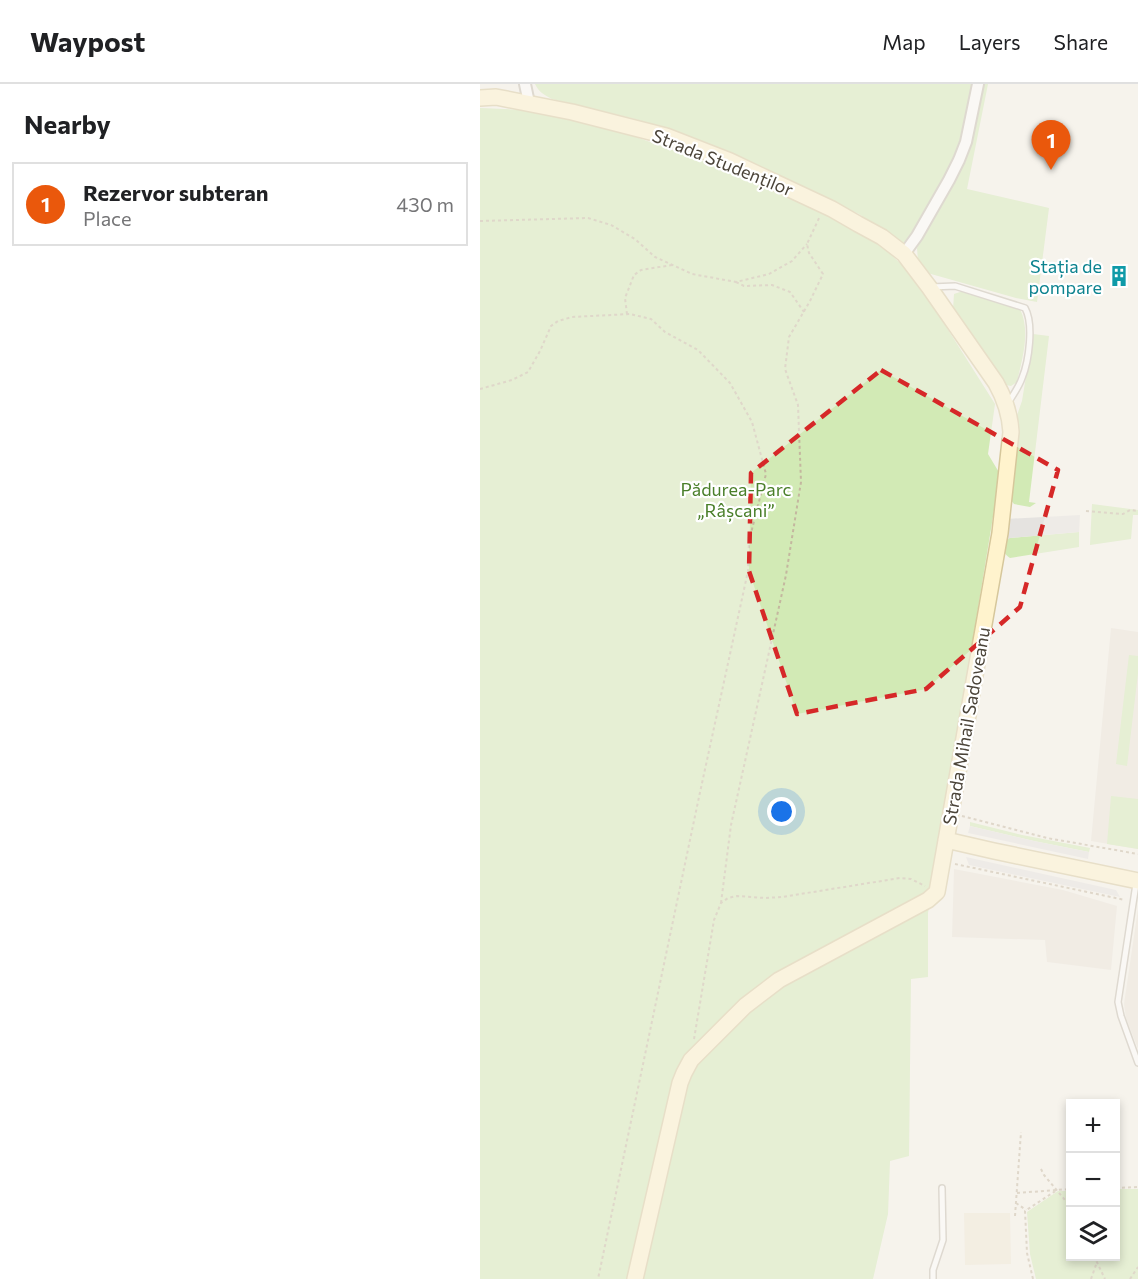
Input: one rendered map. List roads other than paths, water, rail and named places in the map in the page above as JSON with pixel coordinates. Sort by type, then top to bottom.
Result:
[{"type":"main road","name":"Strada Studenților","points":[[480,98],[496,98],[572,112],[666,136],[824,205],[882,237],[904,254]]},
{"type":"main road","name":"Strada Mihail Sadoveanu","points":[[635,1279],[680,1083],[691,1060],[745,1006],[779,980],[928,900],[937,892],[1002,514],[1011,432],[1009,413],[996,383],[904,254]]},
{"type":"main road","points":[[946,840],[1137,881]]},
{"type":"street","points":[[525,84],[529,104]]},
{"type":"street","points":[[904,254],[917,236],[959,160],[966,142],[978,84]]},
{"type":"lane","points":[[929,287],[955,286],[1025,308],[1029,320],[1026,363],[1019,385],[1006,405]]},
{"type":"lane","points":[[1137,881],[1118,1002],[1138,1063]]},
{"type":"lane","points":[[933,1279],[933,1270],[943,1240],[942,1188]]},
{"type":"place","name":"Rezervor subteran","points":[[1051,170]]},
{"type":"place","name":"Stația de pompare","points":[[1119,276]]},
{"type":"park label","name":"Pădurea-Parc „Râșcani”","points":[[736,499]]}]
